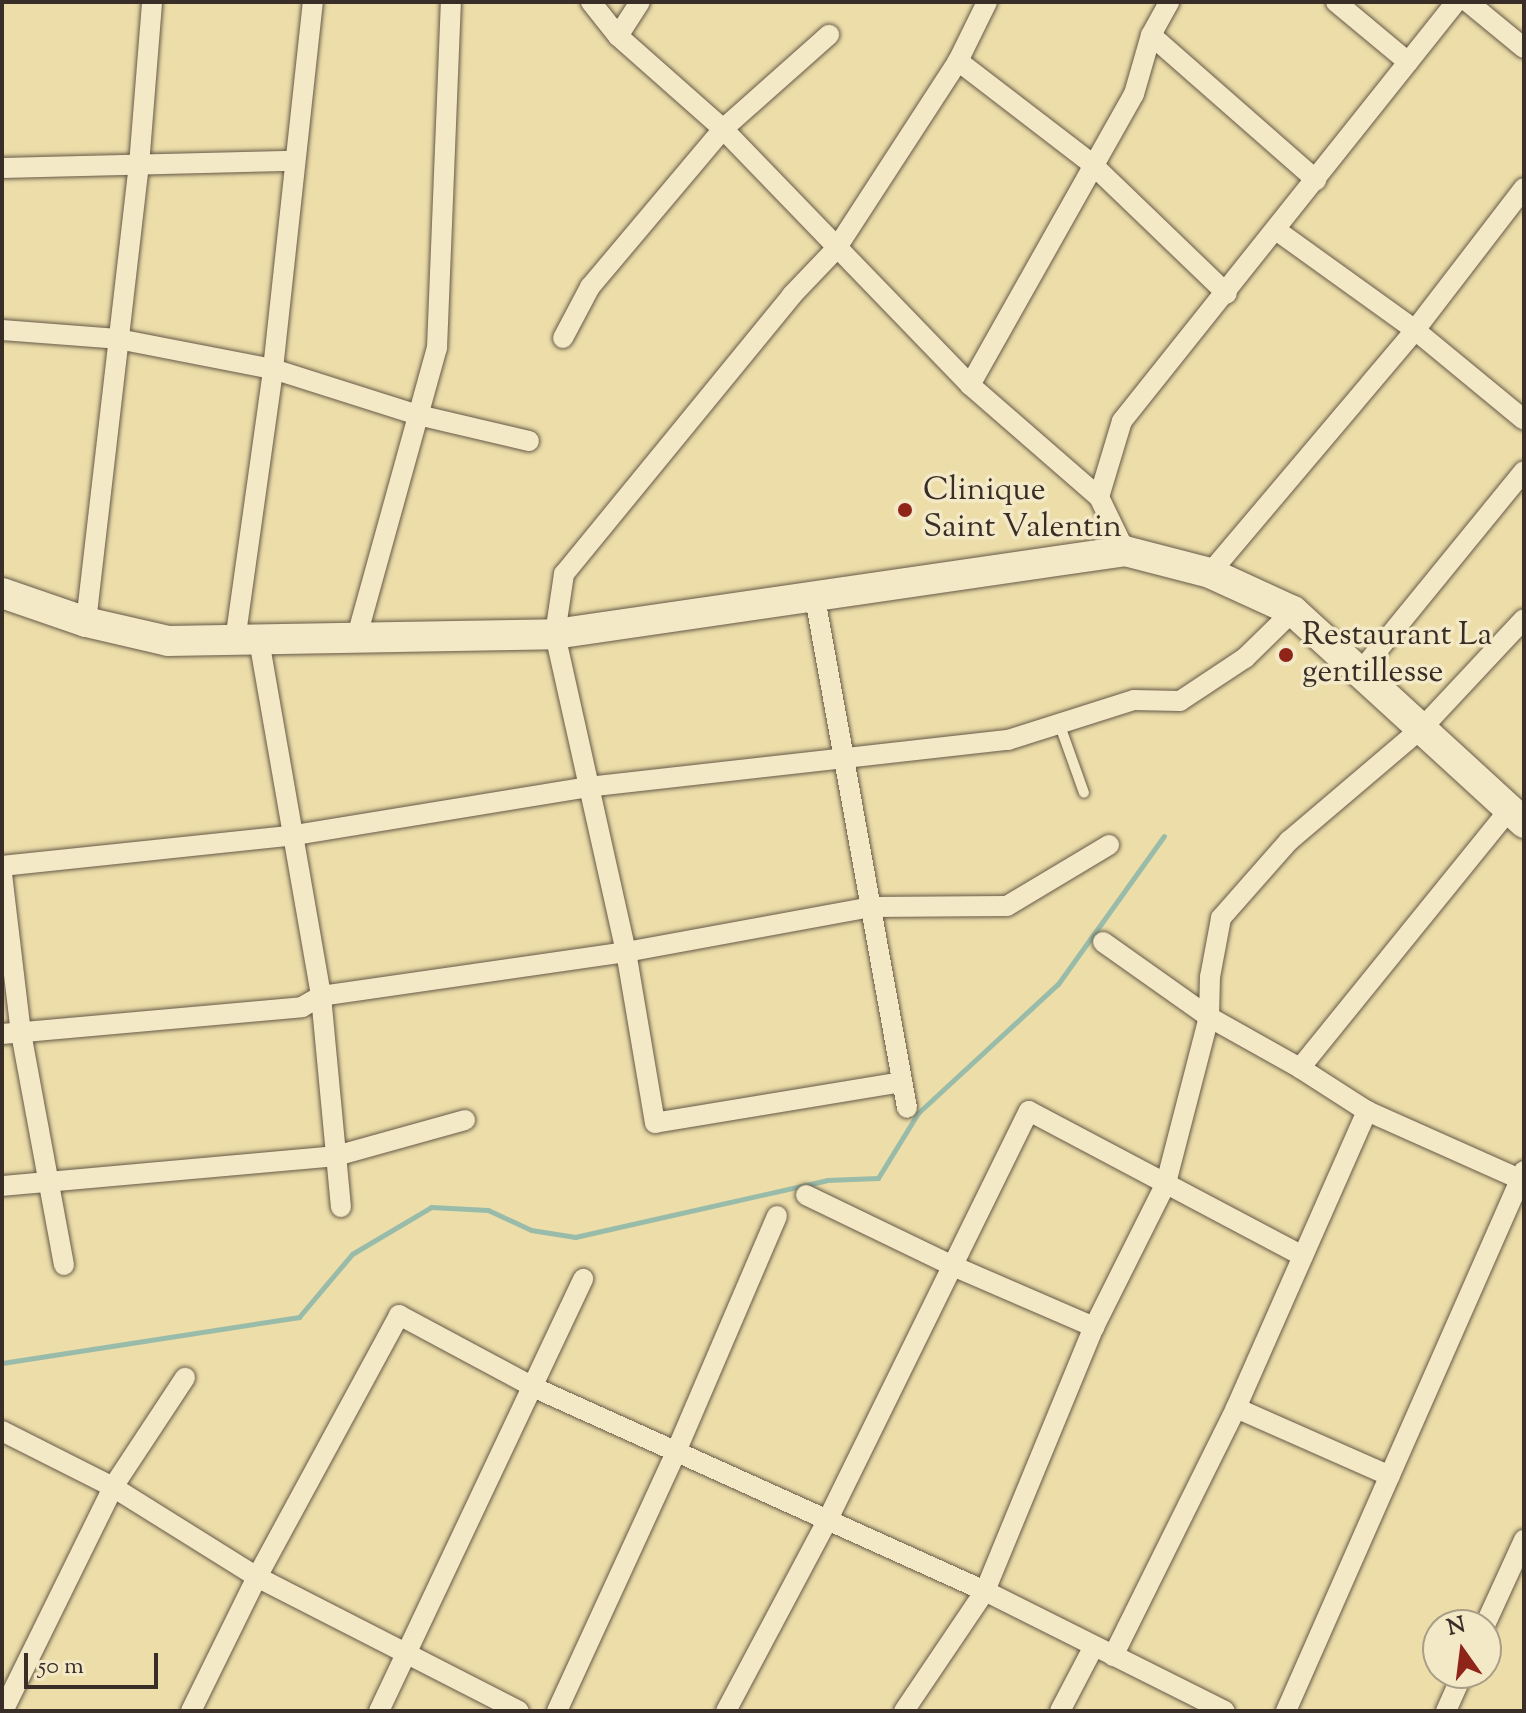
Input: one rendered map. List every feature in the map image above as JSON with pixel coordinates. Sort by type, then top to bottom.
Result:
[{"type":"street","points":[[86,622],[139,165],[152,2]]},
{"type":"street","points":[[313,2],[294,161],[247,641],[295,835],[321,996],[341,1207]]},
{"type":"street","points":[[357,636],[437,348],[451,2]]},
{"type":"street","points":[[591,2],[618,36],[723,129],[970,385],[1099,497],[1125,551]]},
{"type":"street","points":[[618,36],[640,2]]},
{"type":"street","points":[[902,1082],[655,1123],[626,952],[555,634],[564,574],[792,295],[836,249],[958,61],[987,2]]},
{"type":"street","points":[[970,385],[1134,94],[1151,35],[1169,2]]},
{"type":"street","points":[[1336,2],[1408,62]]},
{"type":"street","points":[[1099,497],[1122,421],[1227,294],[1456,2]]},
{"type":"street","points":[[1468,2],[1524,48]]},
{"type":"street","points":[[563,338],[590,287],[723,129],[829,35]]},
{"type":"street","points":[[1151,35],[1316,180]]},
{"type":"street","points":[[958,61],[1092,164],[1227,294]]},
{"type":"street","points":[[2,168],[294,161]]},
{"type":"street","points":[[1210,573],[1415,330],[1524,188]]},
{"type":"street","points":[[1276,230],[1415,330],[1524,420]]},
{"type":"street","points":[[2,330],[118,339],[273,369],[418,415],[529,441]]},
{"type":"street","points":[[1360,672],[1524,471]]},
{"type":"street","points":[[2,593],[86,622],[168,641],[247,641],[357,636],[555,634],[1125,551],[1210,573],[1293,611],[1516,817],[1300,1068]]},
{"type":"street","points":[[815,598],[841,756],[907,1108]]},
{"type":"street","points":[[2,866],[295,835],[587,787],[841,756],[1008,740],[1134,700],[1180,701],[1245,658],[1293,611]]},
{"type":"street","points":[[904,1711],[985,1591],[1094,1327],[1166,1183],[1209,1017],[1210,977],[1221,918],[1289,841],[1422,728],[1524,619]]},
{"type":"street","points":[[12,1034],[302,1007],[321,996],[626,952],[870,907],[1007,906],[1109,845]]},
{"type":"street","points":[[2,874],[12,1034],[64,1265]]},
{"type":"street","points":[[1103,942],[1209,1017],[1300,1068],[1367,1111],[1523,1177],[1286,1711]]},
{"type":"street","points":[[726,1711],[827,1521],[1029,1111],[1303,1256]]},
{"type":"street","points":[[1113,1656],[1236,1408],[1367,1111]]},
{"type":"street","points":[[2,1186],[336,1156],[465,1120]]},
{"type":"street","points":[[806,1195],[953,1266],[1094,1327]]},
{"type":"street","points":[[557,1711],[675,1454],[777,1216]]},
{"type":"street","points":[[379,1711],[409,1655],[583,1279]]},
{"type":"street","points":[[191,1711],[257,1577],[399,1315],[533,1387],[675,1454],[985,1591],[1216,1709]]},
{"type":"street","points":[[3,1711],[113,1487],[185,1378]]},
{"type":"street","points":[[1236,1408],[1390,1476]]},
{"type":"street","points":[[2,1431],[113,1487],[257,1577],[519,1711]]},
{"type":"street","points":[[1492,1609],[1524,1540]]},
{"type":"street","points":[[1060,1711],[1094,1646]]},
{"type":"street","points":[[1446,1711],[1456,1689]]},
{"type":"lane","points":[[1059,723],[1084,793]]},
{"type":"waterway","points":[[2,1363],[299,1317],[352,1254],[431,1207],[488,1210],[531,1230],[575,1237],[827,1180],[878,1178],[918,1113],[1058,984],[1164,836]]},
{"type":"place","name":"Clinique Saint Valentin","points":[[905,510]]},
{"type":"place","name":"Restaurant La gentillesse","points":[[1286,655]]}]
